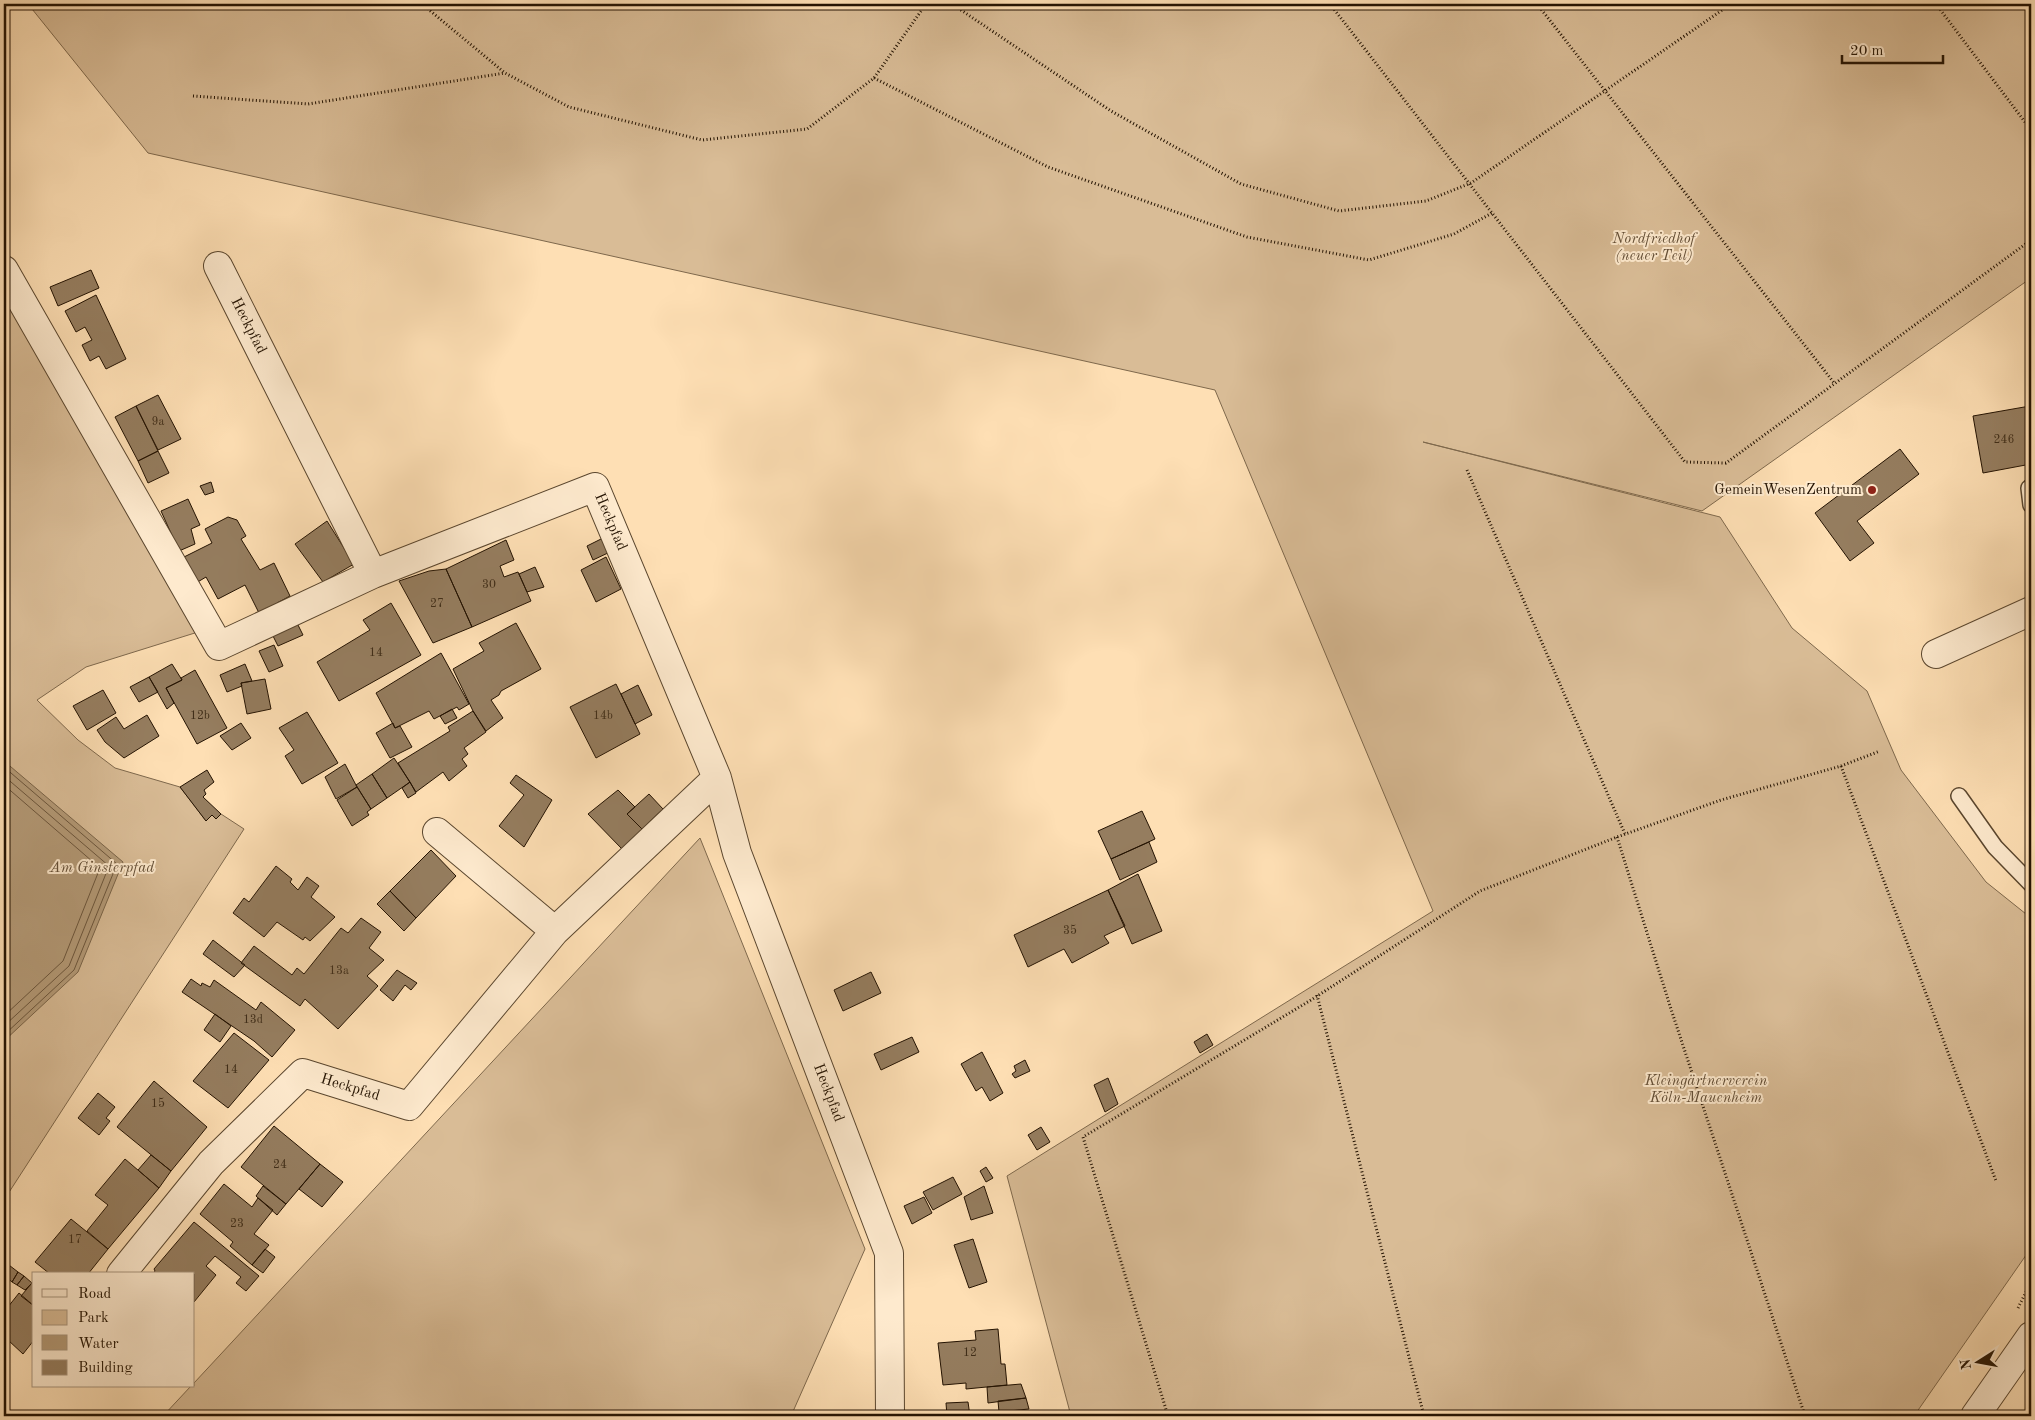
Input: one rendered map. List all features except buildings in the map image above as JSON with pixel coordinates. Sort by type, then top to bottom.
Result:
[{"type":"street","name":"Heckpfad","points":[[218,266],[373,574]]},
{"type":"street","name":"Heckpfad","points":[[4,270],[219,646],[373,574],[595,487],[717,778],[736,853],[889,1253],[890,1416]]},
{"type":"street","points":[[1936,654],[2031,611]]},
{"type":"street","name":"Heckpfad","points":[[123,1272],[211,1163],[303,1073],[409,1106],[555,931],[717,778]]},
{"type":"street","points":[[437,832],[555,931]]},
{"type":"street","points":[[1975,1416],[2031,1336]]},
{"type":"lane","points":[[2029,488],[2031,505]]},
{"type":"lane","points":[[1959,796],[1995,847],[2031,884]]},
{"type":"path","points":[[422,4],[505,73],[569,106],[702,140],[807,129],[874,78],[926,4]]},
{"type":"path","points":[[952,4],[1110,111],[1241,184],[1339,211],[1426,201],[1471,183],[1731,4]]},
{"type":"path","points":[[1330,4],[1494,212],[1686,462],[1726,463],[2031,240]]},
{"type":"path","points":[[1537,4],[1835,384]]},
{"type":"path","points":[[1936,4],[2031,130]]},
{"type":"path","points":[[193,96],[308,104],[505,73]]},
{"type":"path","points":[[874,78],[1048,167],[1247,237],[1369,260],[1454,234],[1494,212]]},
{"type":"path","points":[[1467,470],[1625,834]]},
{"type":"path","points":[[1168,1416],[1083,1137],[1317,996],[1480,891],[1617,836],[1721,800],[1841,766],[1880,750]]},
{"type":"path","points":[[1841,766],[1996,1180]]},
{"type":"path","points":[[1617,836],[1670,1006],[1805,1416]]},
{"type":"path","points":[[1317,996],[1424,1416]]},
{"type":"green space","points":[[28,4],[2031,4],[2031,278],[1702,511],[1423,442],[1720,517],[1792,628],[1867,691],[1901,770],[1986,882],[2031,918],[2031,1248],[1914,1416],[1071,1416],[1007,1176],[1433,911],[1215,390],[148,153]]},
{"type":"green space","name":"Am Ginsterpfad","points":[[4,261],[198,632],[86,667],[37,700],[78,740],[115,768],[180,787],[206,821],[212,815],[216,819],[221,814],[244,829],[4,1200]]},
{"type":"green space","points":[[700,838],[865,1249],[791,1416],[163,1416],[189,1388],[195,1388],[195,1382]]},
{"type":"water","points":[[4,761],[123,862],[78,972],[4,1041]]},
{"type":"place","name":"GemeinWesenZentrum","points":[[1872,490]]},
{"type":"park label","name":"Nordfriedhof (neuer Teil)","points":[[1654,248]]},
{"type":"park label","name":"Kleingärtnerverein Köln-Mauenheim","points":[[1706,1090]]}]
